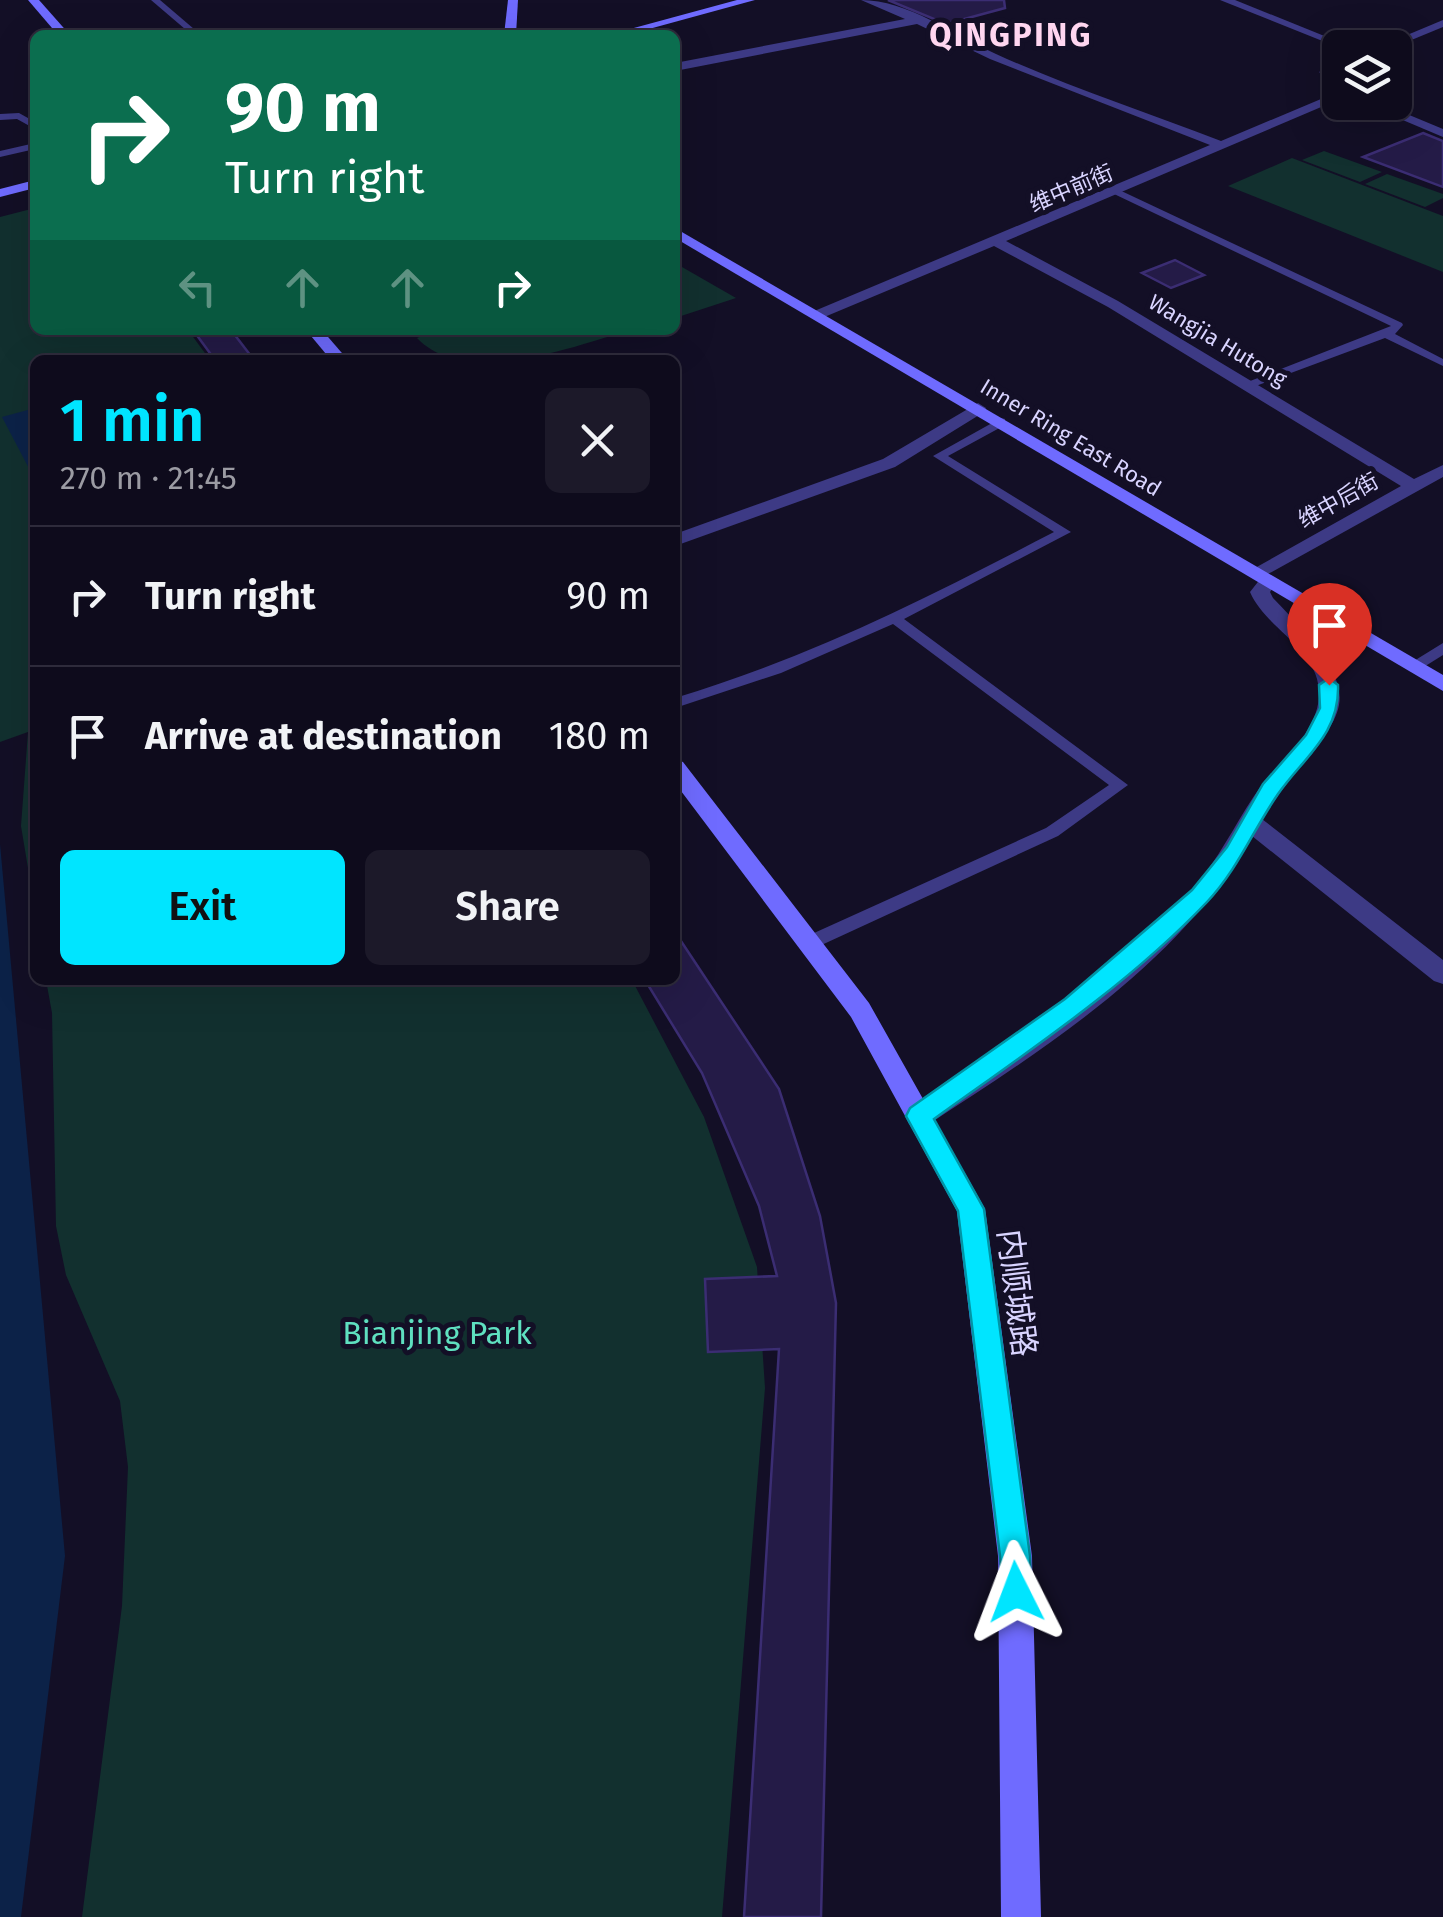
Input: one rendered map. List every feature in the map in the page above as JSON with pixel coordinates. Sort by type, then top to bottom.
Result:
[{"type":"street","points":[[33,0],[60,30]]},
{"type":"street","points":[[510,30],[513,0]]},
{"type":"street","points":[[522,30],[524,0]]},
{"type":"street","points":[[866,0],[994,57],[1218,144]]},
{"type":"street","points":[[1225,0],[1322,38]]},
{"type":"street","points":[[635,30],[752,2]]},
{"type":"street","points":[[657,30],[752,2]]},
{"type":"street","points":[[680,67],[918,20]]},
{"type":"street","points":[[1412,36],[1443,24]]},
{"type":"street","name":"维中前街","points":[[817,315],[1322,102]]},
{"type":"street","points":[[1411,120],[1443,133]]},
{"type":"street","points":[[0,193],[30,185]]},
{"type":"street","points":[[0,202],[30,193]]},
{"type":"street","name":"Inner Ring East Road","points":[[680,235],[1443,684]]},
{"type":"street","name":"Wangjia Hutong","points":[[996,241],[1249,385],[1412,485]]},
{"type":"street","points":[[318,335],[336,355]]},
{"type":"street","points":[[680,538],[889,463],[978,408]]},
{"type":"street","name":"维中后街","points":[[1263,577],[1443,470]]},
{"type":"street","points":[[919,1116],[1058,1017],[1200,896],[1234,853],[1270,789],[1314,738],[1329,708],[1322,665],[1260,592],[1263,577]]},
{"type":"street","name":"内顺城路","points":[[680,774],[860,1010],[970,1209],[1015,1556],[1021,1917]]},
{"type":"street","points":[[1250,822],[1443,974]]},
{"type":"lane","points":[[155,0],[191,30]]},
{"type":"lane","points":[[0,117],[30,122]]},
{"type":"lane","points":[[0,154],[30,147]]},
{"type":"lane","points":[[1115,190],[1394,320],[1397,329],[1386,334],[1249,385]]},
{"type":"lane","points":[[1386,334],[1443,363]]},
{"type":"lane","points":[[680,701],[762,675],[895,619],[1064,532],[939,456],[1001,422]]},
{"type":"lane","points":[[809,943],[1052,832],[1120,784],[895,619]]},
{"type":"lane","points":[[1414,666],[1443,648]]},
{"type":"green space","points":[[1324,151],[1382,172],[1360,182],[1302,160]]},
{"type":"green space","points":[[1292,158],[1443,216],[1443,272],[1228,186]]},
{"type":"green space","points":[[1387,174],[1443,194],[1443,198],[1425,207],[1365,184]]},
{"type":"green space","points":[[30,209],[30,335],[192,335],[206,355],[30,355],[30,880],[21,826],[28,732],[0,742],[0,217]]},
{"type":"green space","points":[[680,266],[736,298],[680,316]]},
{"type":"green space","points":[[614,335],[541,355],[444,355],[417,338]]},
{"type":"green space","name":"Bianjing Park","points":[[47,985],[635,985],[704,1117],[757,1267],[765,1388],[722,1917],[82,1917],[122,1606],[128,1467],[120,1401],[66,1275],[56,1226],[52,1013]]},
{"type":"water","points":[[30,409],[30,470],[2,417]]},
{"type":"water","points":[[0,844],[65,1556],[21,1917],[0,1917]]},
{"type":"building","points":[[888,0],[1004,0],[1005,8],[946,24]]},
{"type":"building","points":[[1423,133],[1443,141],[1443,187],[1363,157]]},
{"type":"building","points":[[1175,260],[1204,275],[1171,288],[1142,273]]},
{"type":"building","points":[[197,335],[235,335],[250,355],[211,355]]},
{"type":"building","points":[[680,940],[779,1089],[820,1216],[836,1303],[821,1917],[744,1917],[779,1349],[708,1352],[705,1279],[777,1276],[759,1206],[702,1073],[648,985],[680,985]]},
{"type":"district","name":"QINGPING","points":[[1011,35]]},
{"type":"route","points":[[1016,1592],[1015,1556],[970,1209],[919,1116],[1073,1006],[1200,896],[1234,853],[1270,789],[1314,738],[1329,708],[1329,685]]}]
